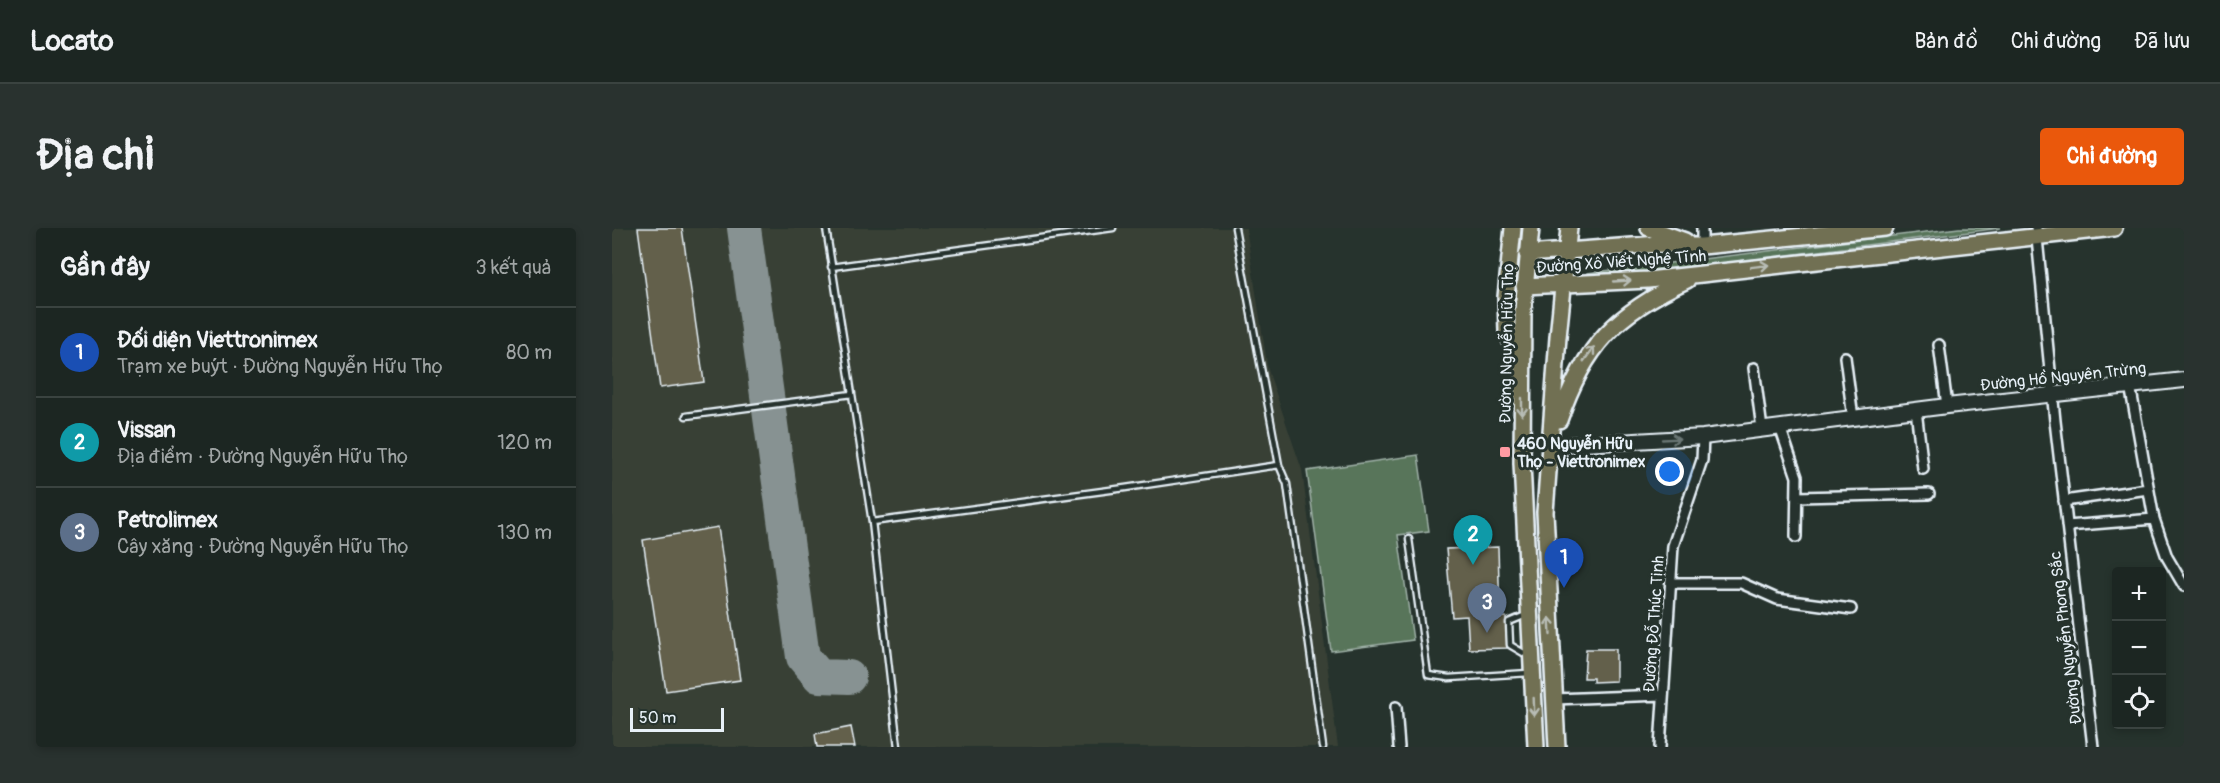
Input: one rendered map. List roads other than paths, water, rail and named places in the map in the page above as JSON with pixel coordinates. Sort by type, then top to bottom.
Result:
[{"type":"main road","points":[[1513,228],[1506,286],[1507,332],[1522,367]]},
{"type":"main road","name":"Đường Nguyễn Hữu Thọ","points":[[1531,228],[1524,286],[1522,463],[1536,747]]},
{"type":"main road","points":[[1557,747],[1545,543],[1550,446],[1569,228]]},
{"type":"main road","points":[[1649,228],[1702,246]]},
{"type":"main road","name":"Đường Xô Viết Nghệ Tĩnh","points":[[1527,254],[1659,244],[1702,246],[1885,228]]},
{"type":"main road","name":"Đường Xô Viết Nghệ Tĩnh","points":[[1524,286],[1648,280],[2037,232],[2114,228]]},
{"type":"main road","points":[[1550,446],[1570,388],[1593,349],[1640,303],[1702,273]]},
{"type":"street","points":[[1702,228],[1702,246]]},
{"type":"street","name":"Đường Nguyễn Phong Sắc","points":[[2037,232],[2052,394],[2093,747]]},
{"type":"street","points":[[1939,345],[1947,406]]},
{"type":"street","points":[[1845,357],[1853,418]]},
{"type":"street","points":[[1754,368],[1762,429]]},
{"type":"street","name":"Đường Hồ Nguyên Trừng","points":[[1550,446],[1703,437],[1947,406],[2184,380]]},
{"type":"street","points":[[2130,385],[2154,519],[2167,557],[2184,586]]},
{"type":"street","points":[[1916,410],[1923,469]]},
{"type":"street","points":[[1780,427],[1795,467],[1796,537]]},
{"type":"street","name":"Đường Đỗ Thúc Tịnh","points":[[1660,747],[1672,546],[1702,460],[1703,437]]},
{"type":"street","points":[[2064,501],[2148,489]]},
{"type":"street","points":[[1797,497],[1929,494]]},
{"type":"street","name":"Đường Nguyễn Phong Sắc","points":[[2067,526],[2154,519]]},
{"type":"street","points":[[1671,583],[1746,584],[1777,599],[1851,609]]},
{"type":"street","points":[[1554,699],[1663,695]]},
{"type":"street","points":[[1396,707],[1399,747]]},
{"type":"lane","points":[[826,228],[872,522],[898,747]]},
{"type":"lane","points":[[831,267],[1113,228]]},
{"type":"lane","points":[[1235,228],[1279,465],[1287,484],[1323,747]]},
{"type":"lane","points":[[686,416],[852,394]]},
{"type":"lane","points":[[872,522],[1279,465]]},
{"type":"lane","points":[[1409,539],[1428,675],[1449,678],[1533,673]]},
{"type":"lane","points":[[1531,613],[1509,622],[1510,645],[1532,657]]},
{"type":"place","name":"460 Nguyễn Hữu Thọ - Viettronimex","points":[[1505,452]]},
{"type":"place","name":"Vissan","points":[[1473,565]]},
{"type":"place","name":"Đối diện Viettronimex","points":[[1564,588]]},
{"type":"place","name":"Petrolimex","points":[[1487,633]]}]
